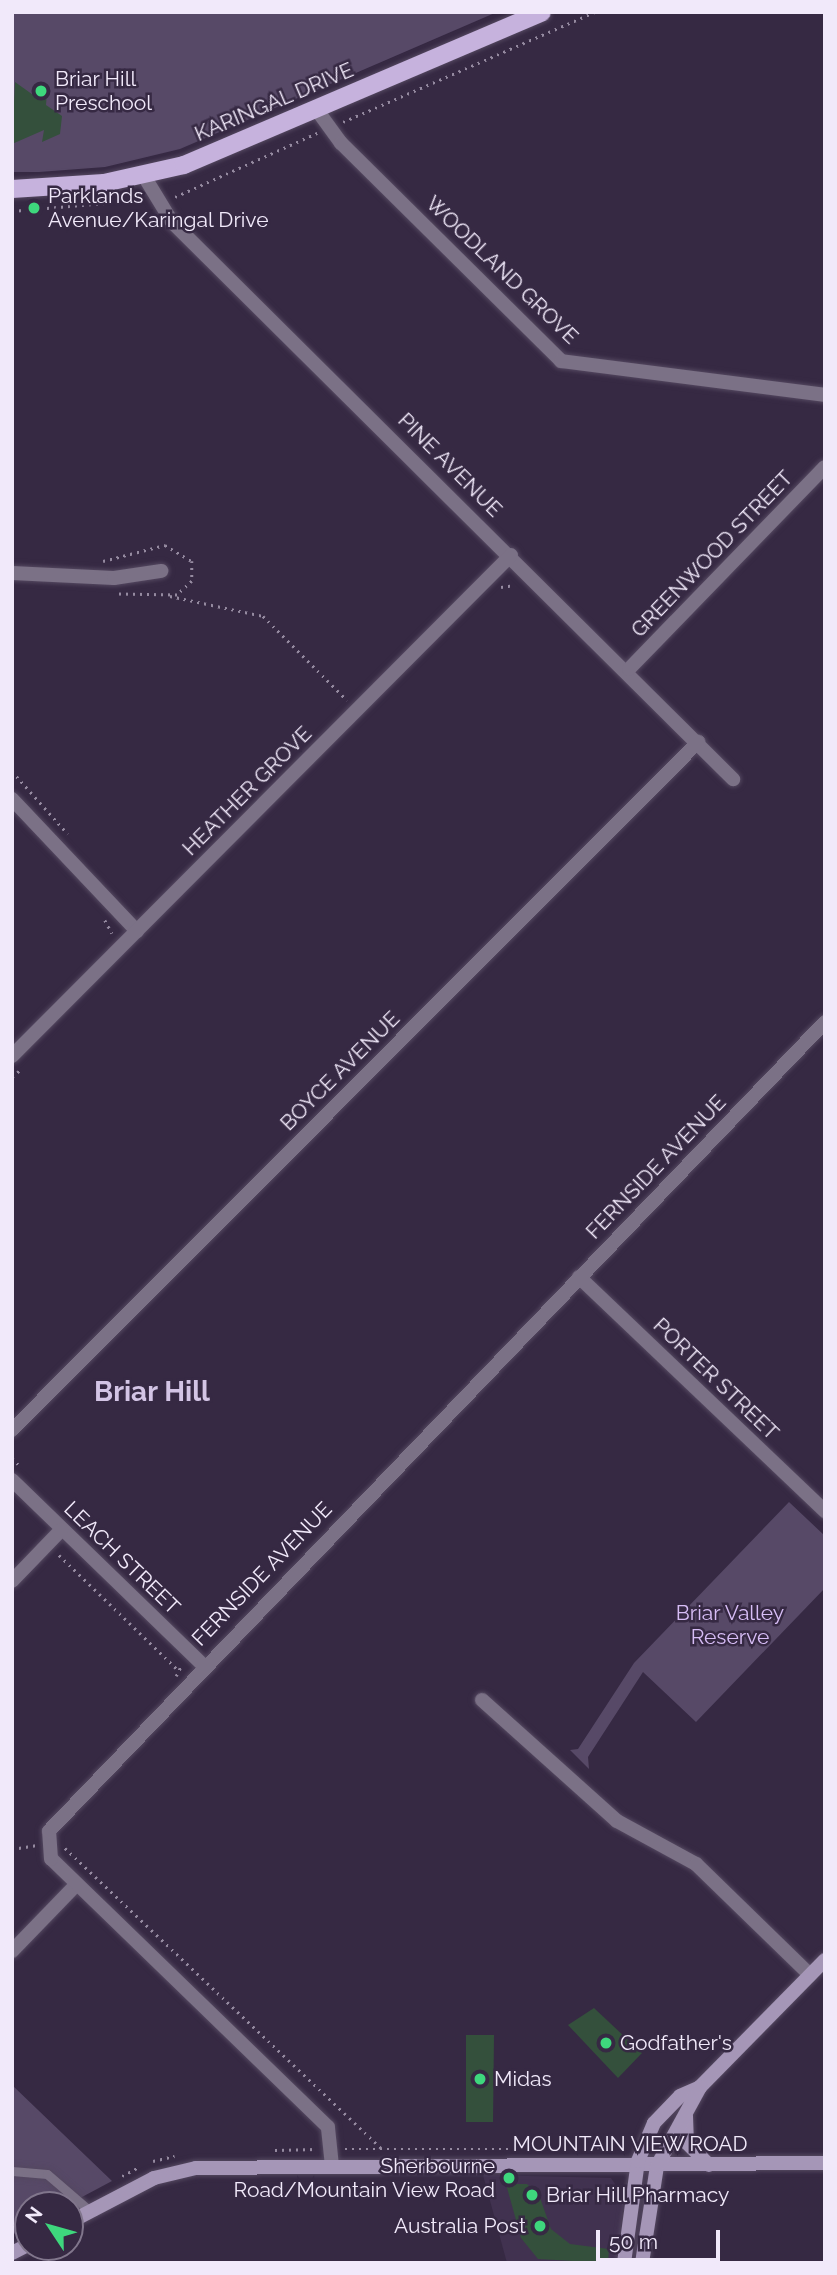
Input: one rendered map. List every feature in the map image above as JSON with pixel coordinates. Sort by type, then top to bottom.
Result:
[{"type":"main road","name":"KARINGAL DRIVE","points":[[12,189],[144,176],[317,110],[541,12]]},
{"type":"street","name":"WOODLAND GROVE","points":[[317,110],[341,144],[562,361],[825,395]]},
{"type":"street","name":"PINE AVENUE","points":[[144,176],[172,222],[629,670],[733,779]]},
{"type":"street","name":"GREENWOOD STREET","points":[[629,670],[825,467]]},
{"type":"street","name":"HEATHER GROVE","points":[[12,1056],[511,555]]},
{"type":"street","points":[[12,573],[114,578],[161,571]]},
{"type":"street","name":"BOYCE AVENUE","points":[[12,1430],[698,741]]},
{"type":"street","points":[[12,799],[137,931]]},
{"type":"street","name":"FERNSIDE AVENUE","points":[[39,1843],[56,1819],[579,1277],[821,1033]]},
{"type":"street","name":"PORTER STREET","points":[[579,1277],[825,1511]]},
{"type":"street","name":"LEACH STREET","points":[[12,1480],[56,1535],[204,1666]]},
{"type":"street","points":[[12,1581],[56,1535]]},
{"type":"street","points":[[482,1700],[617,1821],[696,1864],[810,1975]]},
{"type":"street","points":[[39,1843],[51,1859],[328,2127],[332,2166]]},
{"type":"street","points":[[12,1951],[77,1884]]},
{"type":"street","points":[[642,2263],[657,2164],[700,2087],[825,1960]]},
{"type":"street","points":[[624,2263],[638,2164],[654,2123],[680,2096],[700,2087]]},
{"type":"street","points":[[687,2114],[687,2143],[709,2165]]},
{"type":"street","name":"MOUNTAIN VIEW ROAD","points":[[84,2214],[181,2169],[825,2163]]},
{"type":"lane","points":[[12,2171],[47,2174],[90,2211]]},
{"type":"path","points":[[56,101],[113,103]]},
{"type":"path","points":[[490,597],[513,584],[524,589]]},
{"type":"path","points":[[168,596],[263,616],[357,710]]},
{"type":"path","points":[[103,918],[112,933],[107,940]]},
{"type":"path","points":[[12,1077],[22,1068]]},
{"type":"path","points":[[12,1458],[27,1472]]},
{"type":"path","points":[[56,1535],[64,1551],[59,1556],[177,1669]]},
{"type":"path","points":[[173,1683],[177,1669],[192,1654]]},
{"type":"path","points":[[62,1842],[382,2149]]},
{"type":"path","points":[[12,1849],[39,1843]]},
{"type":"shaded area","points":[[483,2175],[611,2178],[624,2197],[617,2263],[507,2263]]},
{"type":"green space","points":[[12,12],[497,12],[180,149],[105,167],[12,172]]},
{"type":"green space","name":"Briar Valley Reserve","points":[[789,1502],[825,1536],[825,1588],[696,1722],[643,1672],[588,1757],[589,1769],[570,1750],[578,1749],[634,1663]]},
{"type":"green space","points":[[12,2085],[112,2181],[84,2196],[84,2191],[14,2191],[12,2235]]},
{"type":"building","points":[[15,82],[36,97],[47,92],[46,105],[62,116],[60,134],[42,142],[44,130],[12,144]]},
{"type":"building","name":"Godfather's","points":[[594,2008],[642,2053],[618,2078],[568,2025]]},
{"type":"building","name":"Midas","points":[[466,2035],[494,2035],[493,2122],[466,2122]]},
{"type":"building","points":[[506,2184],[527,2184],[539,2195],[551,2229],[570,2244],[609,2249],[608,2263],[538,2259],[521,2238]]},
{"type":"place","name":"Briar Hill Preschool","points":[[41,91]]},
{"type":"place","name":"Parklands Avenue/Karingal Drive","points":[[34,208]]},
{"type":"place","name":"Godfather's","points":[[606,2043]]},
{"type":"place","name":"Midas","points":[[480,2079]]},
{"type":"place","name":"Sherbourne Road/Mountain View Road","points":[[509,2178]]},
{"type":"place","name":"Briar Hill Pharmacy","points":[[532,2195]]},
{"type":"place","name":"Australia Post","points":[[540,2226]]},
{"type":"district","name":"Briar Hill","points":[[152,1392]]}]
